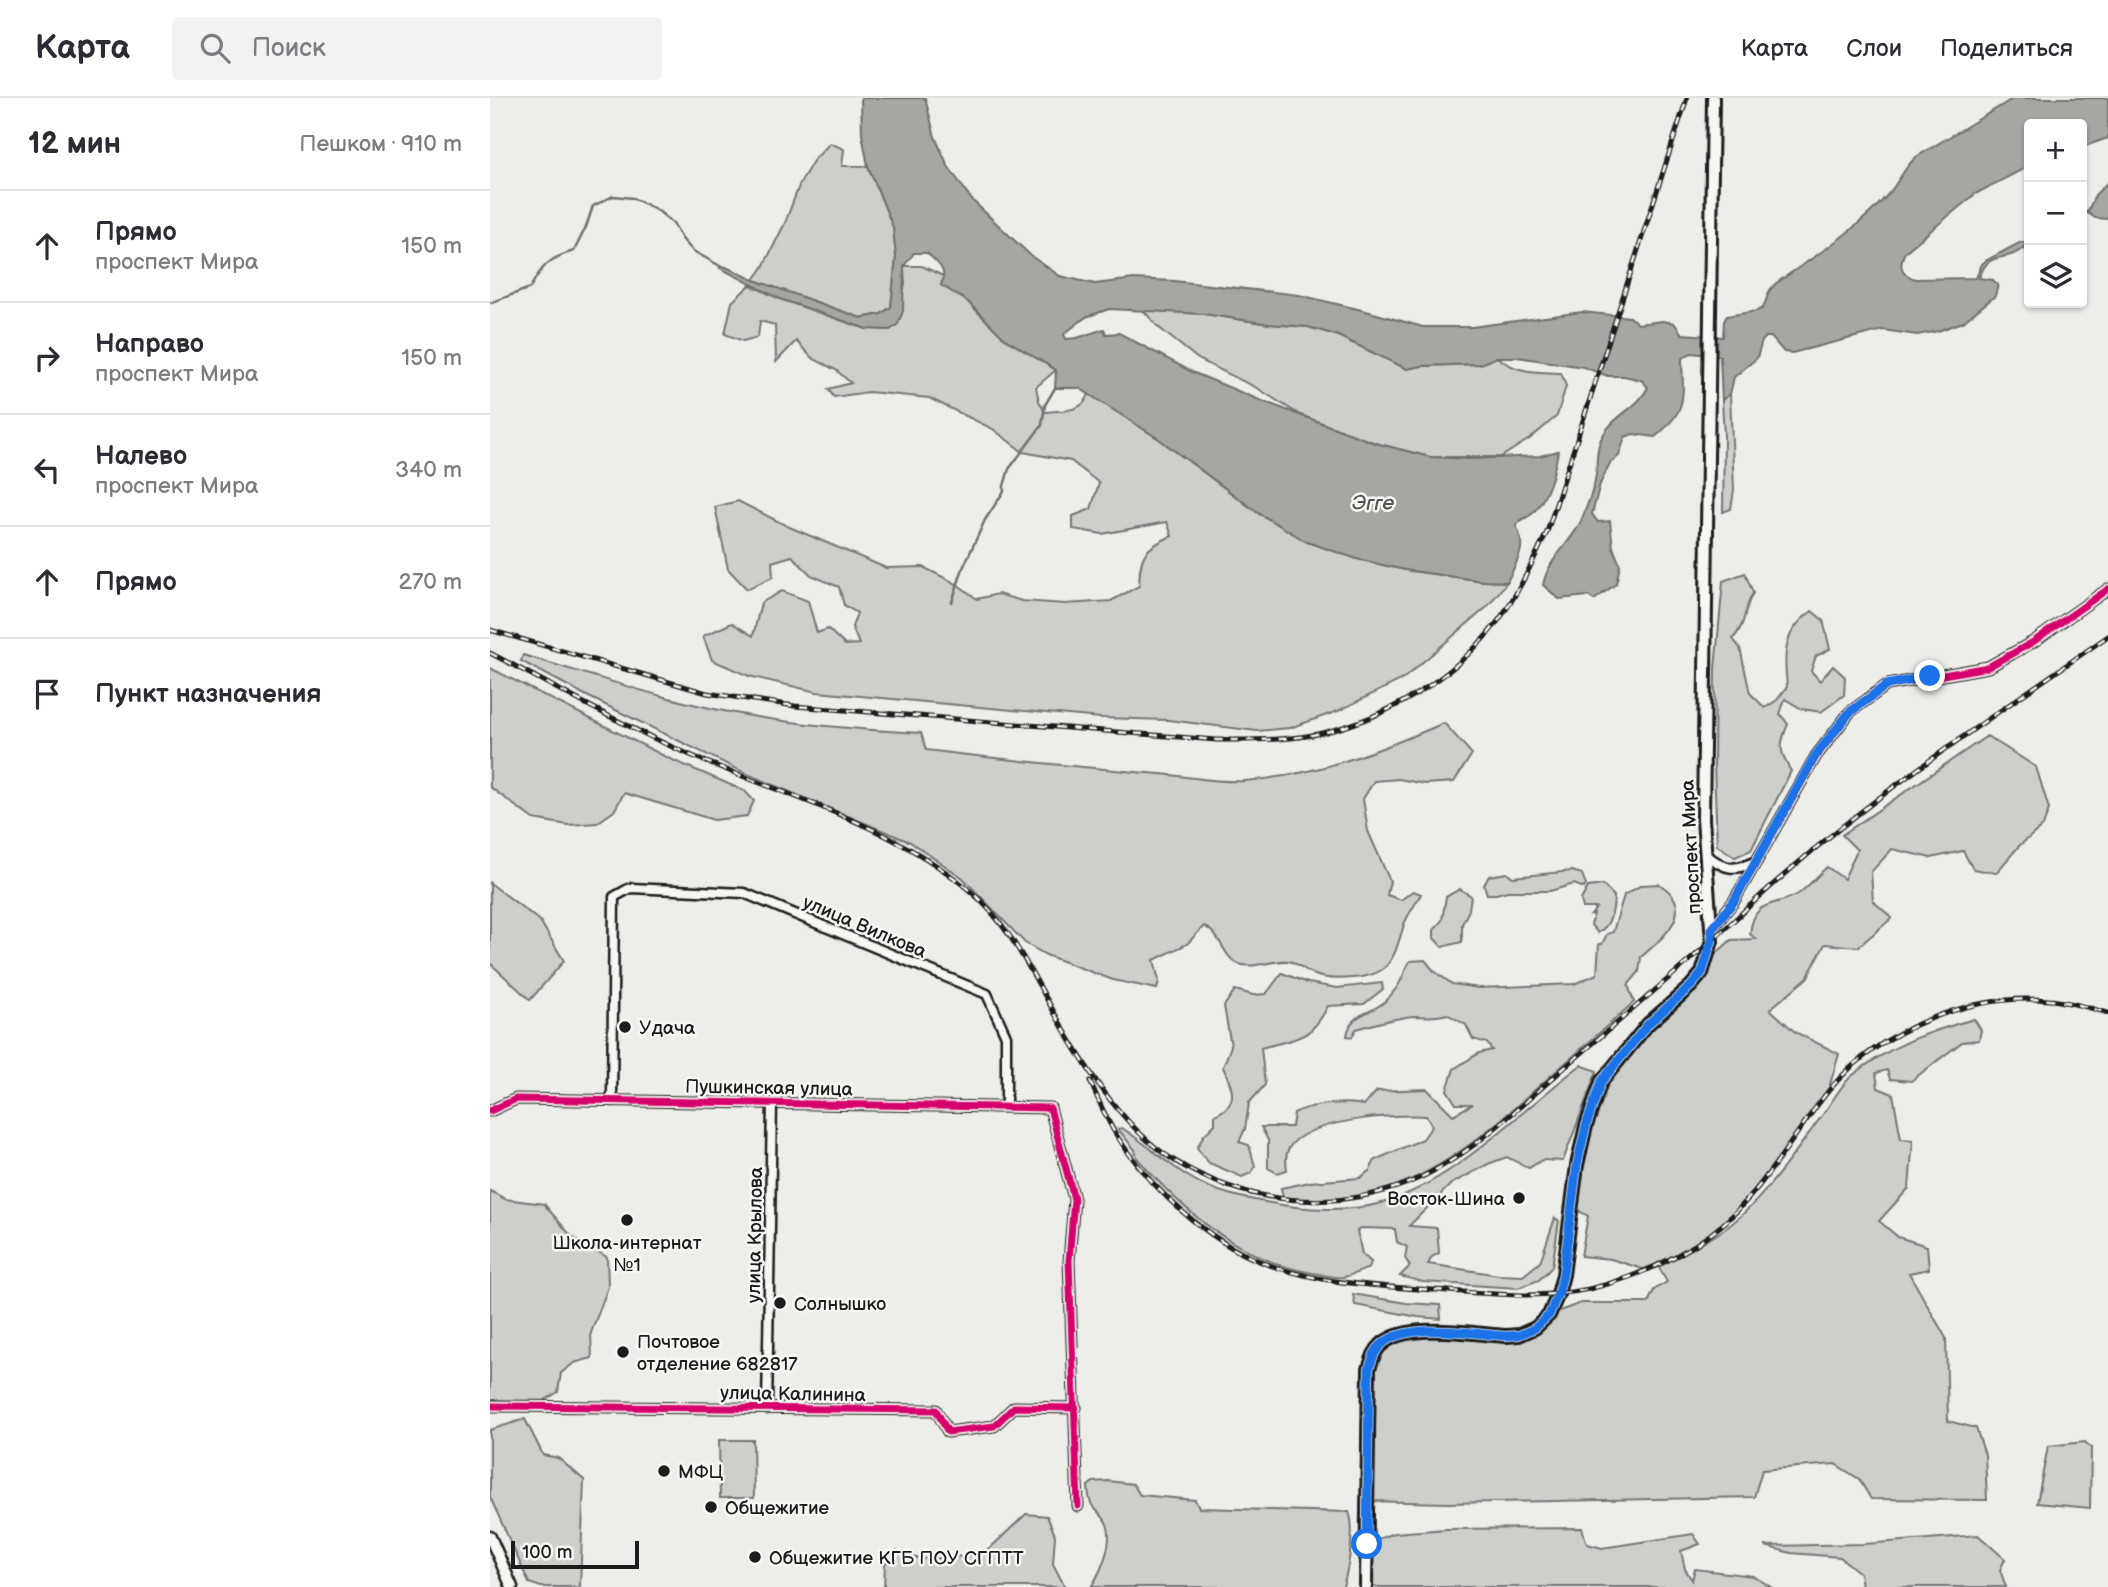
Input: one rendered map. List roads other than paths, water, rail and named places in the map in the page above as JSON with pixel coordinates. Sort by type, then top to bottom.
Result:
[{"type":"main road","name":"проспект Мира","points":[[1366,1587],[1369,1369],[1374,1353],[1397,1335],[1413,1330],[1519,1335],[1535,1328],[1549,1315],[1563,1275],[1577,1165],[1586,1126],[1601,1082],[1648,1024],[1702,973],[1712,941],[1703,819],[1713,98]]},
{"type":"street","points":[[1712,929],[1734,901],[1815,756],[1850,712],[1887,685],[1987,667],[2033,642],[2108,589]]},
{"type":"street","points":[[1705,854],[1721,866],[1738,869],[1757,861]]},
{"type":"street","name":"улица Вилкова","points":[[612,1101],[614,897],[630,888],[744,893],[987,994],[1006,1036],[1006,1107]]},
{"type":"street","name":"Пушкинская улица","points":[[490,1111],[516,1099],[1050,1108],[1074,1199],[1069,1261],[1076,1408]]},
{"type":"street","name":"улица Крылова","points":[[767,1409],[772,1103]]},
{"type":"street","name":"улица Калинина","points":[[490,1406],[936,1410],[948,1432],[994,1426],[1014,1407],[1076,1408]]},
{"type":"street","points":[[1076,1408],[1078,1506]]},
{"type":"street","points":[[490,1537],[512,1587]]},
{"type":"water","name":"Эгге","points":[[861,98],[925,98],[935,137],[948,166],[972,200],[1031,256],[1060,276],[1095,284],[1134,279],[1174,281],[1299,295],[1423,327],[1472,327],[1582,312],[1630,317],[1638,324],[1662,321],[1674,323],[1682,334],[1723,337],[1727,316],[1763,308],[1775,284],[1836,242],[1878,206],[1916,157],[2014,98],[2108,98],[2108,138],[2087,145],[2087,119],[2024,119],[2024,169],[1975,194],[1905,252],[1902,269],[1916,279],[1976,278],[1982,264],[1987,260],[2024,243],[2024,247],[2017,252],[1993,259],[1983,269],[1979,278],[1993,280],[1998,285],[1995,296],[1963,322],[1917,335],[1883,330],[1792,353],[1784,352],[1771,337],[1766,337],[1762,341],[1757,358],[1734,377],[1730,394],[1722,400],[1720,356],[1691,353],[1682,359],[1683,394],[1673,419],[1655,437],[1633,434],[1625,437],[1619,456],[1610,463],[1600,484],[1592,514],[1598,522],[1610,521],[1613,547],[1620,565],[1616,584],[1594,600],[1588,596],[1559,599],[1543,585],[1554,559],[1581,521],[1594,486],[1600,441],[1607,429],[1644,394],[1648,387],[1641,380],[1608,376],[1583,367],[1517,357],[1497,357],[1480,364],[1407,369],[1336,335],[1308,327],[1204,314],[1109,309],[1086,317],[1064,334],[1066,339],[1104,329],[1106,334],[1119,333],[1192,372],[1257,399],[1375,443],[1430,457],[1470,459],[1540,456],[1558,451],[1543,500],[1533,513],[1516,526],[1521,548],[1507,582],[1405,570],[1357,559],[1307,542],[1260,514],[1159,439],[1079,388],[1055,388],[1056,370],[1005,339],[967,301],[941,285],[943,271],[927,253],[914,253],[904,266],[903,311],[898,324],[890,330],[867,329],[780,299],[720,268],[724,266],[754,280],[861,318],[881,314],[891,307],[896,257],[893,227],[868,166],[862,134]]},
{"type":"water","points":[[2108,182],[2108,219],[2095,218],[2087,213],[2095,195]]},
{"type":"waterway","points":[[490,303],[530,288],[547,264],[574,251],[593,206],[613,196],[633,198],[657,210],[673,223],[693,251],[722,267]]},
{"type":"waterway","points":[[952,602],[963,568],[985,520],[1004,491],[1009,469],[1042,425],[1045,405],[1055,388]]},
{"type":"railway","points":[[490,630],[707,693],[795,706],[1216,740],[1309,736],[1371,717],[1418,693],[1459,662],[1495,625],[1530,568],[1547,532],[1687,98]]},
{"type":"railway","points":[[490,653],[663,743],[870,828],[938,867],[969,890],[992,913],[1021,953],[1085,1064],[1117,1109],[1154,1146],[1202,1176],[1230,1187],[1259,1195],[1319,1201],[1379,1192],[1408,1183],[1429,1174],[1467,1150],[1670,977],[1821,843],[1942,752],[2108,636]]},
{"type":"railway","points":[[1090,1081],[1117,1136],[1153,1183],[1197,1224],[1254,1259],[1308,1276],[1364,1285],[1501,1294],[1554,1294],[1589,1289],[1644,1272],[1682,1253],[1717,1230],[1753,1193],[1830,1089],[1875,1049],[1901,1033],[1958,1009],[2019,999],[2064,1002],[2108,1013]]},
{"type":"place","name":"Удача","points":[[625,1027]]},
{"type":"place","name":"Восток-Шина","points":[[1519,1198]]},
{"type":"place","name":"Школа-интернат №1","points":[[627,1220]]},
{"type":"place","name":"Солнышко","points":[[780,1303]]},
{"type":"place","name":"Почтовое отделение 682817","points":[[623,1352]]},
{"type":"place","name":"МФЦ","points":[[664,1471]]},
{"type":"place","name":"Общежитие","points":[[711,1507]]},
{"type":"place","name":"Общежитие КГБ ПОУ СГПТТ","points":[[755,1557]]}]
